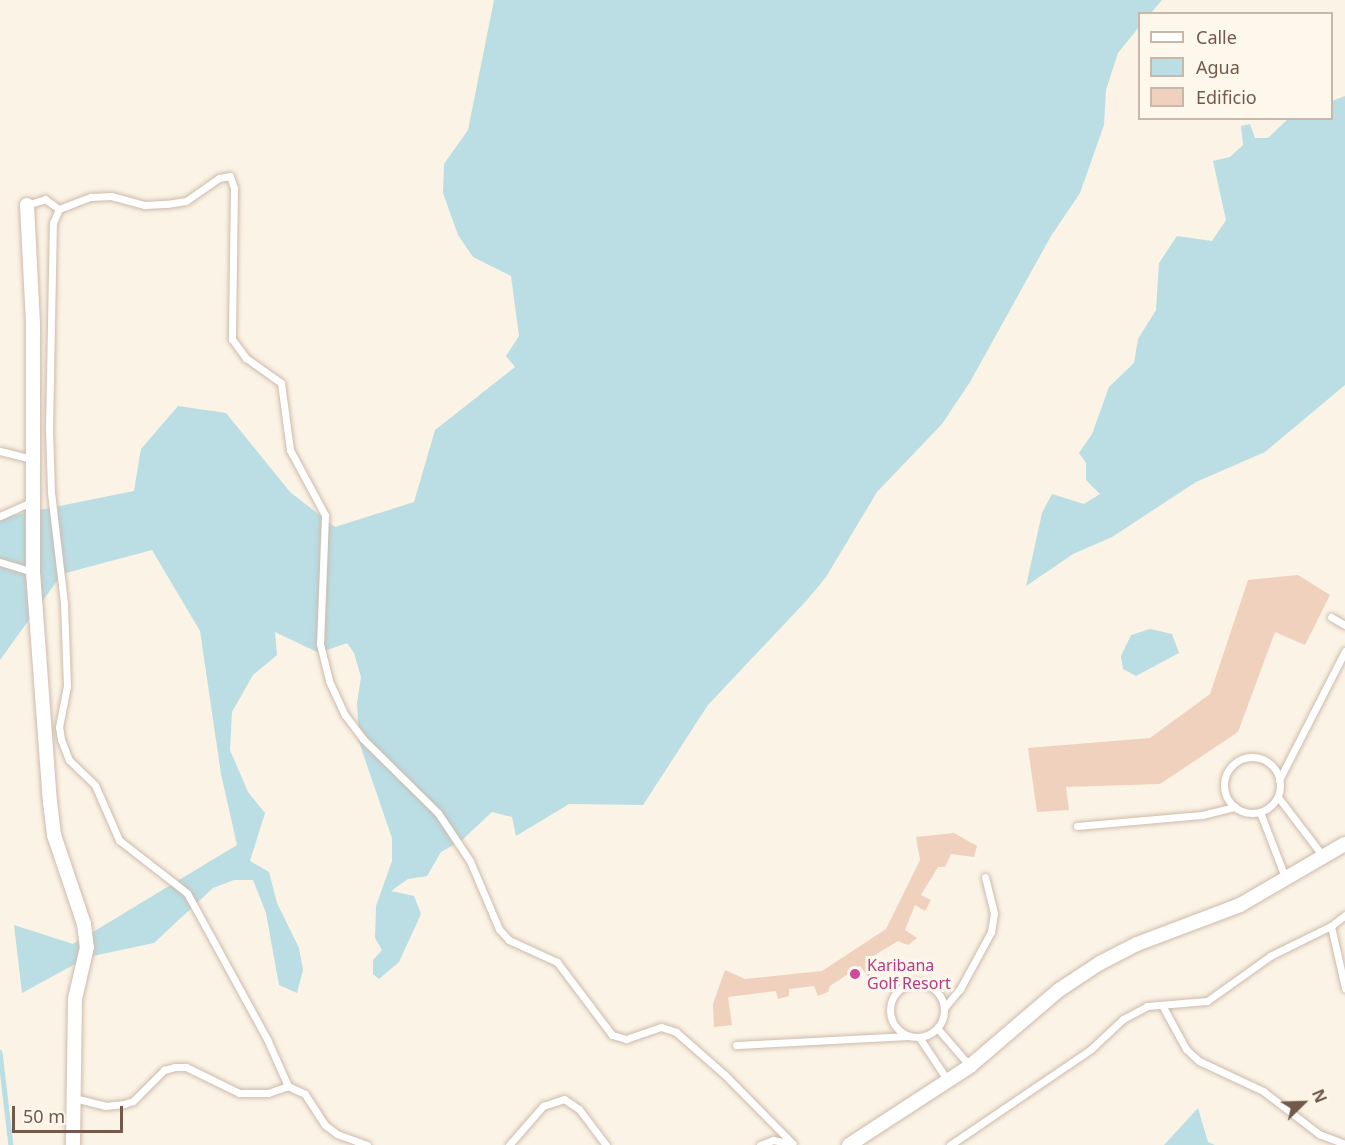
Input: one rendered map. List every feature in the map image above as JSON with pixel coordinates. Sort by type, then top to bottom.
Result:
[{"type":"street","points":[[27,205],[33,325],[31,459],[33,572],[52,819],[84,924],[87,947],[75,999],[71,1098],[73,1145]]},
{"type":"street","points":[[849,1145],[970,1066],[1059,990],[1100,963],[1137,944],[1240,905],[1322,855],[1345,844]]},
{"type":"lane","points":[[367,1145],[336,1134],[325,1125],[305,1094],[288,1086],[267,1039],[224,965],[201,916],[182,888],[119,840],[95,785],[69,760],[61,739],[59,727],[67,686],[64,603],[51,492],[53,223],[59,209],[91,197],[111,196],[146,205],[167,204],[186,201],[224,176],[233,182],[232,339],[246,358],[281,383],[290,450],[325,514],[327,545],[319,631],[329,681],[345,715],[363,739],[438,813],[485,888],[499,929],[516,945],[557,962],[612,1035],[626,1039],[662,1027],[676,1032],[725,1075],[793,1144]]},
{"type":"lane","points":[[27,205],[45,199],[59,209]]},
{"type":"lane","points":[[0,451],[31,459]]},
{"type":"lane","points":[[0,516],[31,502]]},
{"type":"lane","points":[[0,562],[33,572]]},
{"type":"lane","points":[[1331,617],[1345,625]]},
{"type":"lane","points":[[1322,855],[1278,797],[1279,780],[1345,651]]},
{"type":"lane","points":[[1235,807],[1224,783],[1238,761],[1263,760],[1279,780]]},
{"type":"lane","points":[[1260,812],[1278,797]]},
{"type":"lane","points":[[1077,826],[1202,815],[1235,807],[1260,812]]},
{"type":"lane","points":[[1260,812],[1285,878]]},
{"type":"lane","points":[[736,1045],[919,1037],[938,1028],[944,1008],[960,989],[992,932],[994,913],[985,877]]},
{"type":"lane","points":[[950,1145],[1091,1049],[1124,1019],[1147,1006],[1208,1001],[1270,956],[1331,926],[1345,915]]},
{"type":"lane","points":[[1331,926],[1345,988]]},
{"type":"lane","points":[[909,1036],[893,1022],[891,1002],[896,992],[915,983],[926,984],[941,998],[944,1008]]},
{"type":"lane","points":[[1162,1005],[1186,1049],[1199,1061],[1263,1091],[1319,1134],[1345,1144]]},
{"type":"lane","points":[[938,1028],[970,1066]]},
{"type":"lane","points":[[919,1037],[948,1081]]},
{"type":"lane","points":[[71,1098],[105,1106],[124,1104],[133,1101],[164,1070],[175,1067],[186,1067],[239,1093],[268,1094],[288,1086]]},
{"type":"lane","points":[[509,1145],[543,1106],[564,1099],[579,1109],[606,1145]]},
{"type":"lane","points":[[760,1145],[773,1140],[793,1144]]},
{"type":"water","points":[[494,0],[1162,0],[1152,12],[1138,12],[1138,28],[1118,53],[1106,90],[1104,125],[1080,193],[1051,236],[970,382],[942,424],[877,492],[826,577],[708,705],[643,805],[569,804],[516,836],[512,817],[492,812],[462,840],[441,852],[427,876],[408,879],[391,891],[414,896],[421,914],[399,962],[379,979],[373,974],[373,960],[382,950],[375,938],[376,906],[392,861],[392,838],[359,742],[357,703],[361,677],[354,653],[347,643],[319,653],[275,632],[277,655],[253,675],[232,712],[230,750],[248,792],[265,813],[250,861],[269,872],[277,903],[299,948],[303,970],[297,993],[279,985],[266,913],[253,880],[234,880],[213,888],[154,943],[88,957],[22,993],[14,925],[73,944],[237,845],[221,774],[200,631],[152,550],[62,574],[0,660],[0,521],[10,516],[134,491],[141,449],[178,406],[226,413],[290,492],[335,527],[414,502],[435,430],[515,367],[506,356],[519,336],[511,276],[473,257],[458,235],[443,193],[444,164],[468,130]]},
{"type":"water","points":[[1345,96],[1345,385],[1265,452],[1196,482],[1112,537],[1073,554],[1026,586],[1042,513],[1052,494],[1084,504],[1100,494],[1086,480],[1086,463],[1079,453],[1092,434],[1109,387],[1134,363],[1138,339],[1156,310],[1159,263],[1177,236],[1212,241],[1226,220],[1213,161],[1230,157],[1243,145],[1241,126],[1250,124],[1255,138],[1268,138],[1287,120],[1333,120],[1333,101]]},
{"type":"water","points":[[1150,629],[1172,634],[1179,653],[1136,676],[1123,669],[1121,656],[1131,635]]},
{"type":"water","points":[[1198,1108],[1208,1142],[1215,1145],[1164,1145]]},
{"type":"building","points":[[1298,575],[1330,595],[1305,645],[1275,632],[1238,732],[1160,784],[1066,787],[1069,810],[1037,812],[1028,748],[1150,738],[1210,694],[1248,580]]},
{"type":"building","points":[[954,833],[977,846],[974,857],[951,854],[945,867],[938,867],[921,895],[931,900],[925,911],[915,905],[905,930],[917,938],[908,945],[898,941],[870,958],[877,968],[868,977],[860,966],[830,986],[828,992],[818,996],[814,986],[789,989],[789,996],[778,999],[776,991],[728,997],[732,1025],[714,1027],[713,1004],[725,970],[745,979],[822,971],[886,929],[920,860],[916,837]]},
{"type":"waterway","points":[[0,1052],[11,1145]]},
{"type":"place","name":"Karibana Golf Resort","points":[[855,974]]}]
